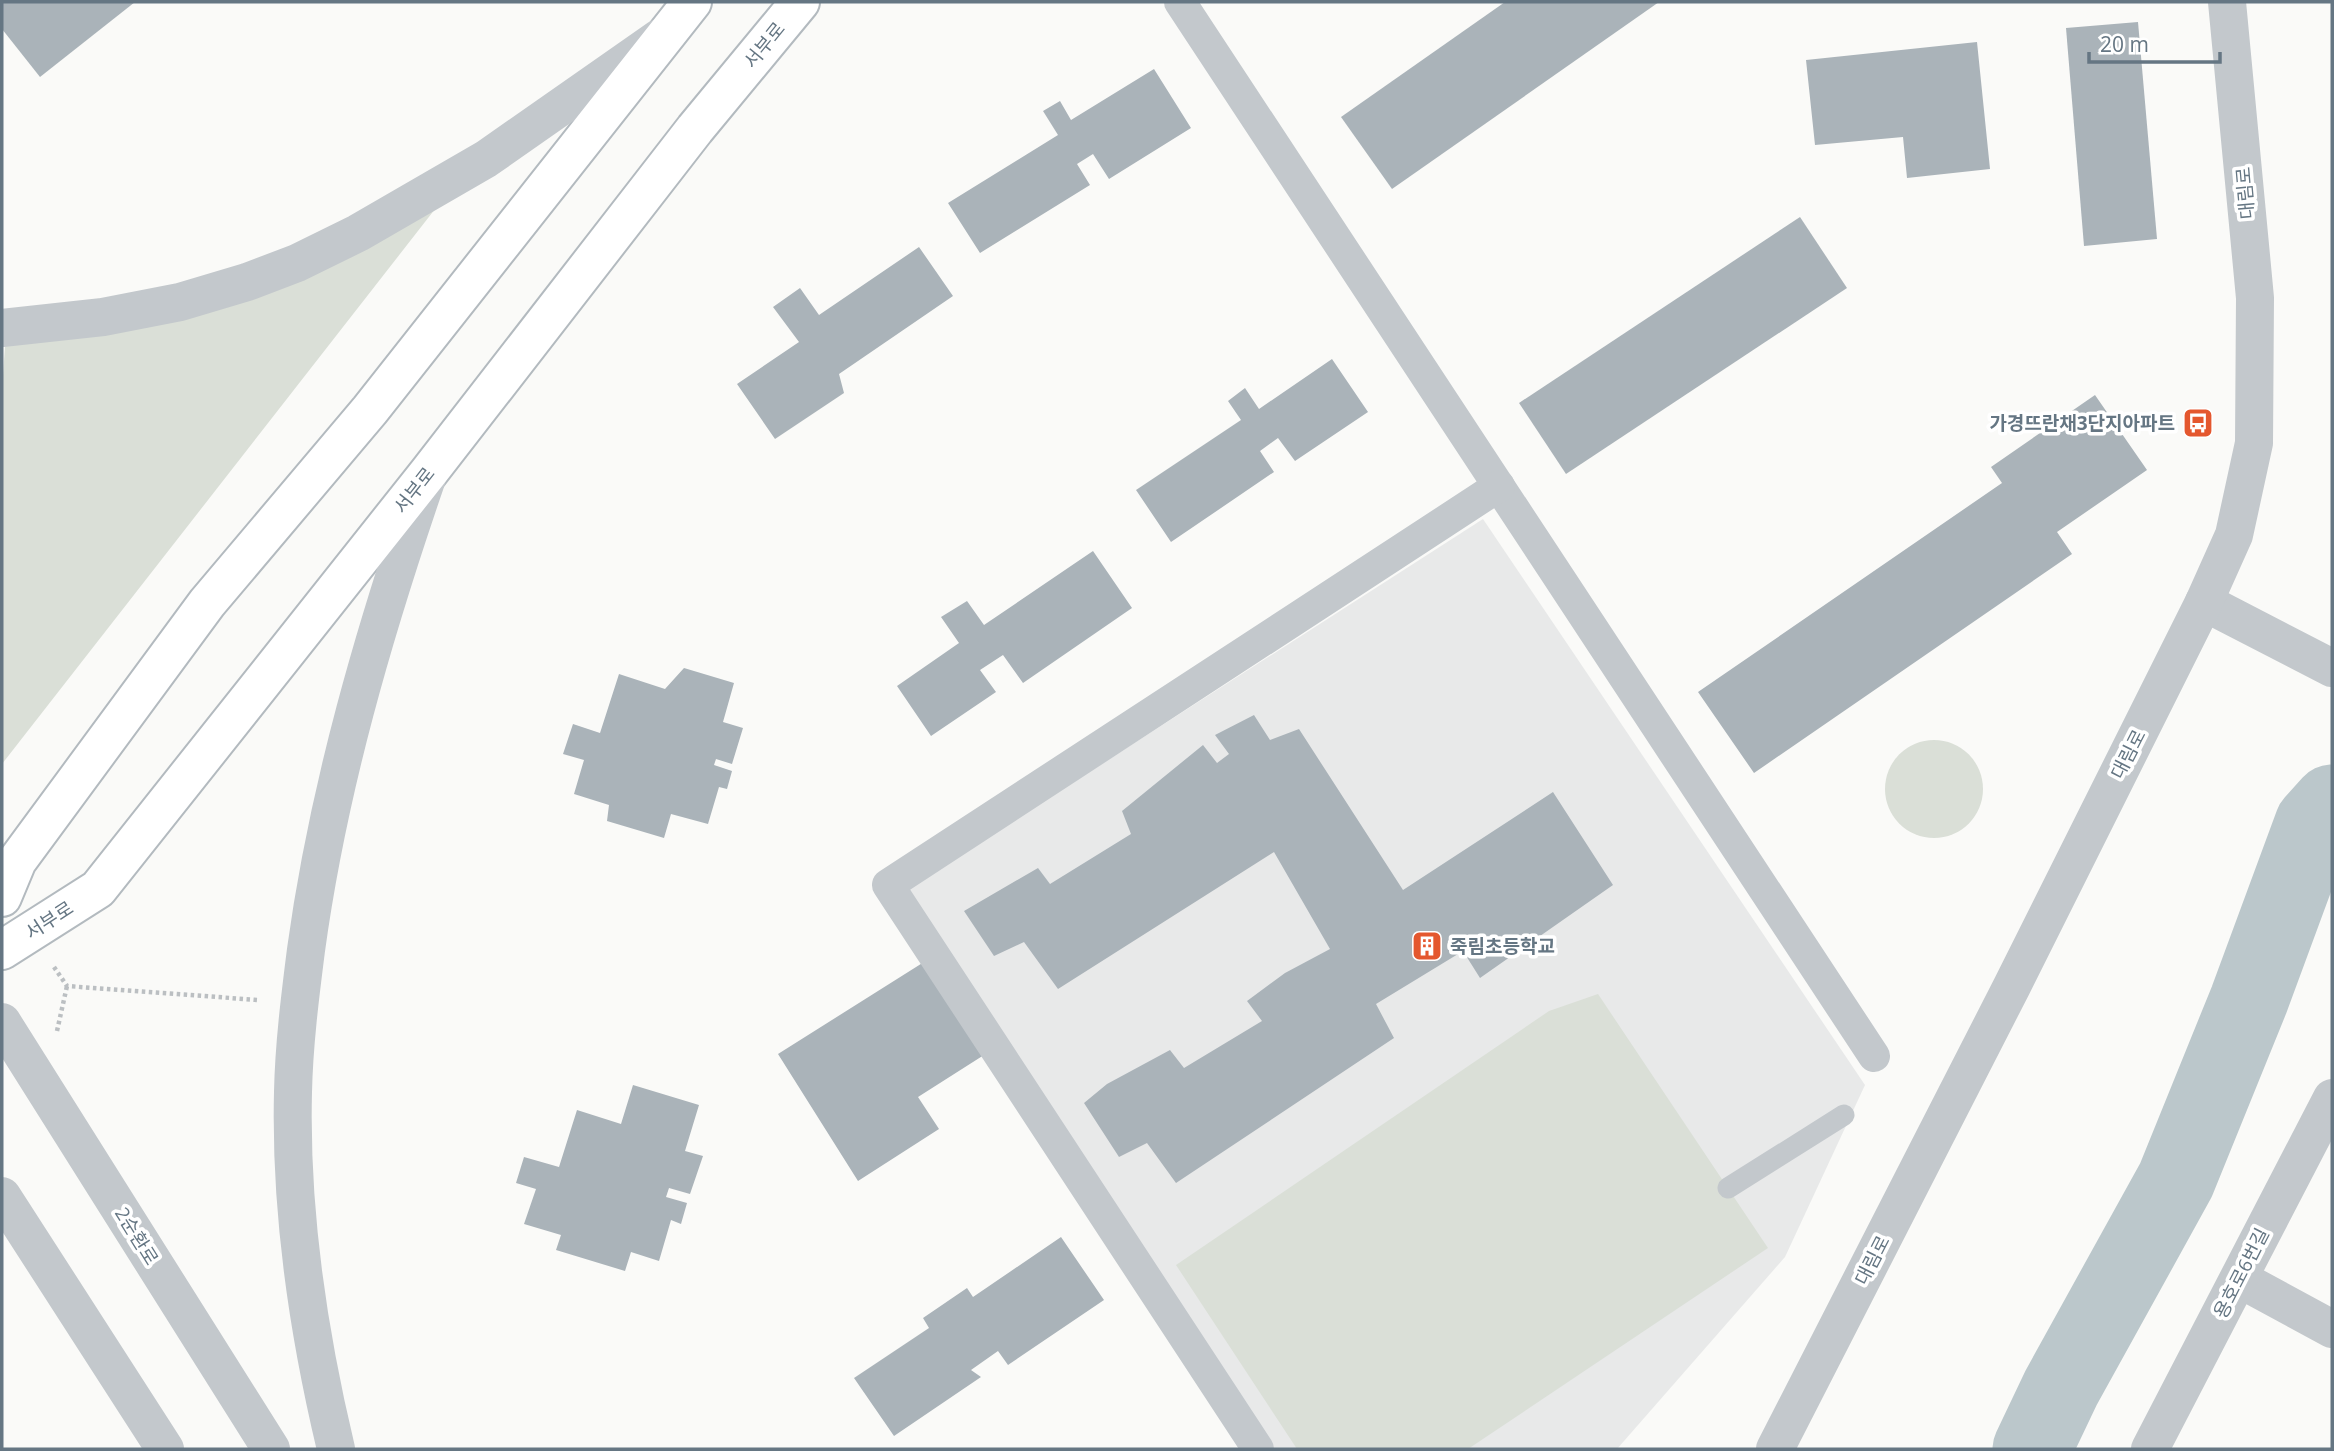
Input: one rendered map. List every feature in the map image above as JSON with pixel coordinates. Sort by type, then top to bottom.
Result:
[{"type":"main road","points":[[2,897],[18,861],[207,603],[370,410],[691,2]]},
{"type":"main road","name":"서부로","points":[[15,941],[98,889],[429,472],[695,129],[800,2]]},
{"type":"street","points":[[1180,2],[1874,1056]]},
{"type":"street","name":"대림로","points":[[1774,1449],[2006,998],[2204,602],[2234,535],[2254,443],[2255,298],[2227,2]]},
{"type":"street","points":[[2,328],[103,317],[180,302],[247,282],[297,263],[358,233],[486,159],[667,33]]},
{"type":"street","points":[[336,1449],[311,1337],[294,1183],[293,1091],[299,1003],[323,842],[337,777],[399,558],[429,472]]},
{"type":"street","points":[[1258,1449],[888,885],[1499,486]]},
{"type":"street","points":[[2204,602],[2321,663]]},
{"type":"street","name":"2순환로","points":[[2,1022],[271,1449]]},
{"type":"street","name":"용호로6번길","points":[[2150,1449],[2332,1098]]},
{"type":"street","points":[[2,1196],[165,1449]]},
{"type":"street","points":[[2249,1284],[2332,1329]]},
{"type":"lane","points":[[1728,1188],[1844,1115]]},
{"type":"path","points":[[15,941],[67,986],[299,1003]]},
{"type":"shaded area","points":[[439,204],[2,764],[2,389],[6,333],[160,318]]},
{"type":"shaded area","points":[[1483,519],[1865,1085],[1785,1257],[1617,1449],[1266,1449],[901,893]]},
{"type":"shaded area","points":[[1934,740],[1953,744],[1969,754],[1979,770],[1983,789],[1979,808],[1969,824],[1953,834],[1934,838],[1915,834],[1899,824],[1889,808],[1885,789],[1889,770],[1899,754],[1915,744]]},
{"type":"shaded area","points":[[1598,994],[1768,1248],[1468,1449],[1297,1449],[1176,1265],[1549,1011]]},
{"type":"building","points":[[2,2],[135,2],[40,77],[2,29]]},
{"type":"building","points":[[1505,2],[1659,2],[1392,189],[1341,117]]},
{"type":"building","points":[[2138,22],[2157,239],[2084,246],[2066,28]]},
{"type":"building","points":[[1977,42],[1990,169],[1907,178],[1903,137],[1815,145],[1806,60]]},
{"type":"building","points":[[1154,69],[1191,128],[1109,179],[1093,154],[1077,164],[1090,185],[980,253],[948,203],[1058,135],[1043,111],[1060,101],[1071,120]]},
{"type":"building","points":[[1800,217],[1847,288],[1566,474],[1519,403]]},
{"type":"building","points":[[919,247],[953,296],[839,374],[844,393],[775,439],[737,384],[799,342],[773,307],[800,288],[819,315]]},
{"type":"building","points":[[1332,359],[1368,412],[1295,461],[1278,438],[1260,451],[1274,472],[1171,542],[1136,490],[1241,420],[1228,401],[1245,388],[1259,409]]},
{"type":"building","points":[[2095,395],[2147,470],[2057,532],[2072,554],[1754,773],[1698,692],[2002,483],[1991,467]]},
{"type":"building","points":[[1093,551],[1132,608],[1023,683],[1003,655],[980,670],[996,692],[931,736],[897,686],[959,643],[941,617],[967,601],[984,625]]},
{"type":"building","points":[[684,668],[734,683],[723,722],[743,728],[732,764],[716,759],[714,765],[732,771],[727,789],[719,787],[708,824],[671,814],[664,838],[607,821],[609,805],[574,794],[584,760],[563,754],[573,724],[600,733],[619,674],[665,689]]},
{"type":"building","name":"죽림초등학교","points":[[1254,715],[1270,740],[1299,729],[1403,890],[1553,792],[1613,885],[1480,978],[1463,951],[1376,1004],[1394,1038],[1176,1183],[1147,1143],[1119,1157],[1084,1103],[1107,1084],[1170,1050],[1184,1068],[1262,1021],[1247,1001],[1285,973],[1330,949],[1274,852],[1058,989],[1024,942],[994,956],[964,911],[1038,868],[1050,884],[1131,834],[1122,811],[1203,745],[1217,763],[1229,754],[1215,735]]},
{"type":"building","points":[[924,962],[984,1055],[918,1097],[939,1129],[858,1181],[778,1054]]},
{"type":"building","points":[[633,1085],[699,1105],[685,1151],[703,1156],[690,1194],[669,1188],[666,1197],[687,1203],[681,1224],[671,1220],[659,1261],[631,1252],[625,1271],[556,1250],[561,1235],[524,1224],[536,1189],[516,1183],[524,1157],[559,1167],[577,1110],[621,1124]]},
{"type":"building","points":[[1061,1237],[1104,1300],[1008,1365],[998,1351],[971,1370],[981,1377],[894,1436],[854,1378],[929,1328],[923,1318],[967,1288],[973,1297]]},
{"type":"waterway","points":[[2032,1449],[2061,1388],[2176,1180],[2249,1000],[2314,824],[2332,804]]},
{"type":"place","name":"가경뜨란채3단지아파트","points":[[2198,423]]},
{"type":"place","name":"죽림초등학교","points":[[1427,946]]}]
